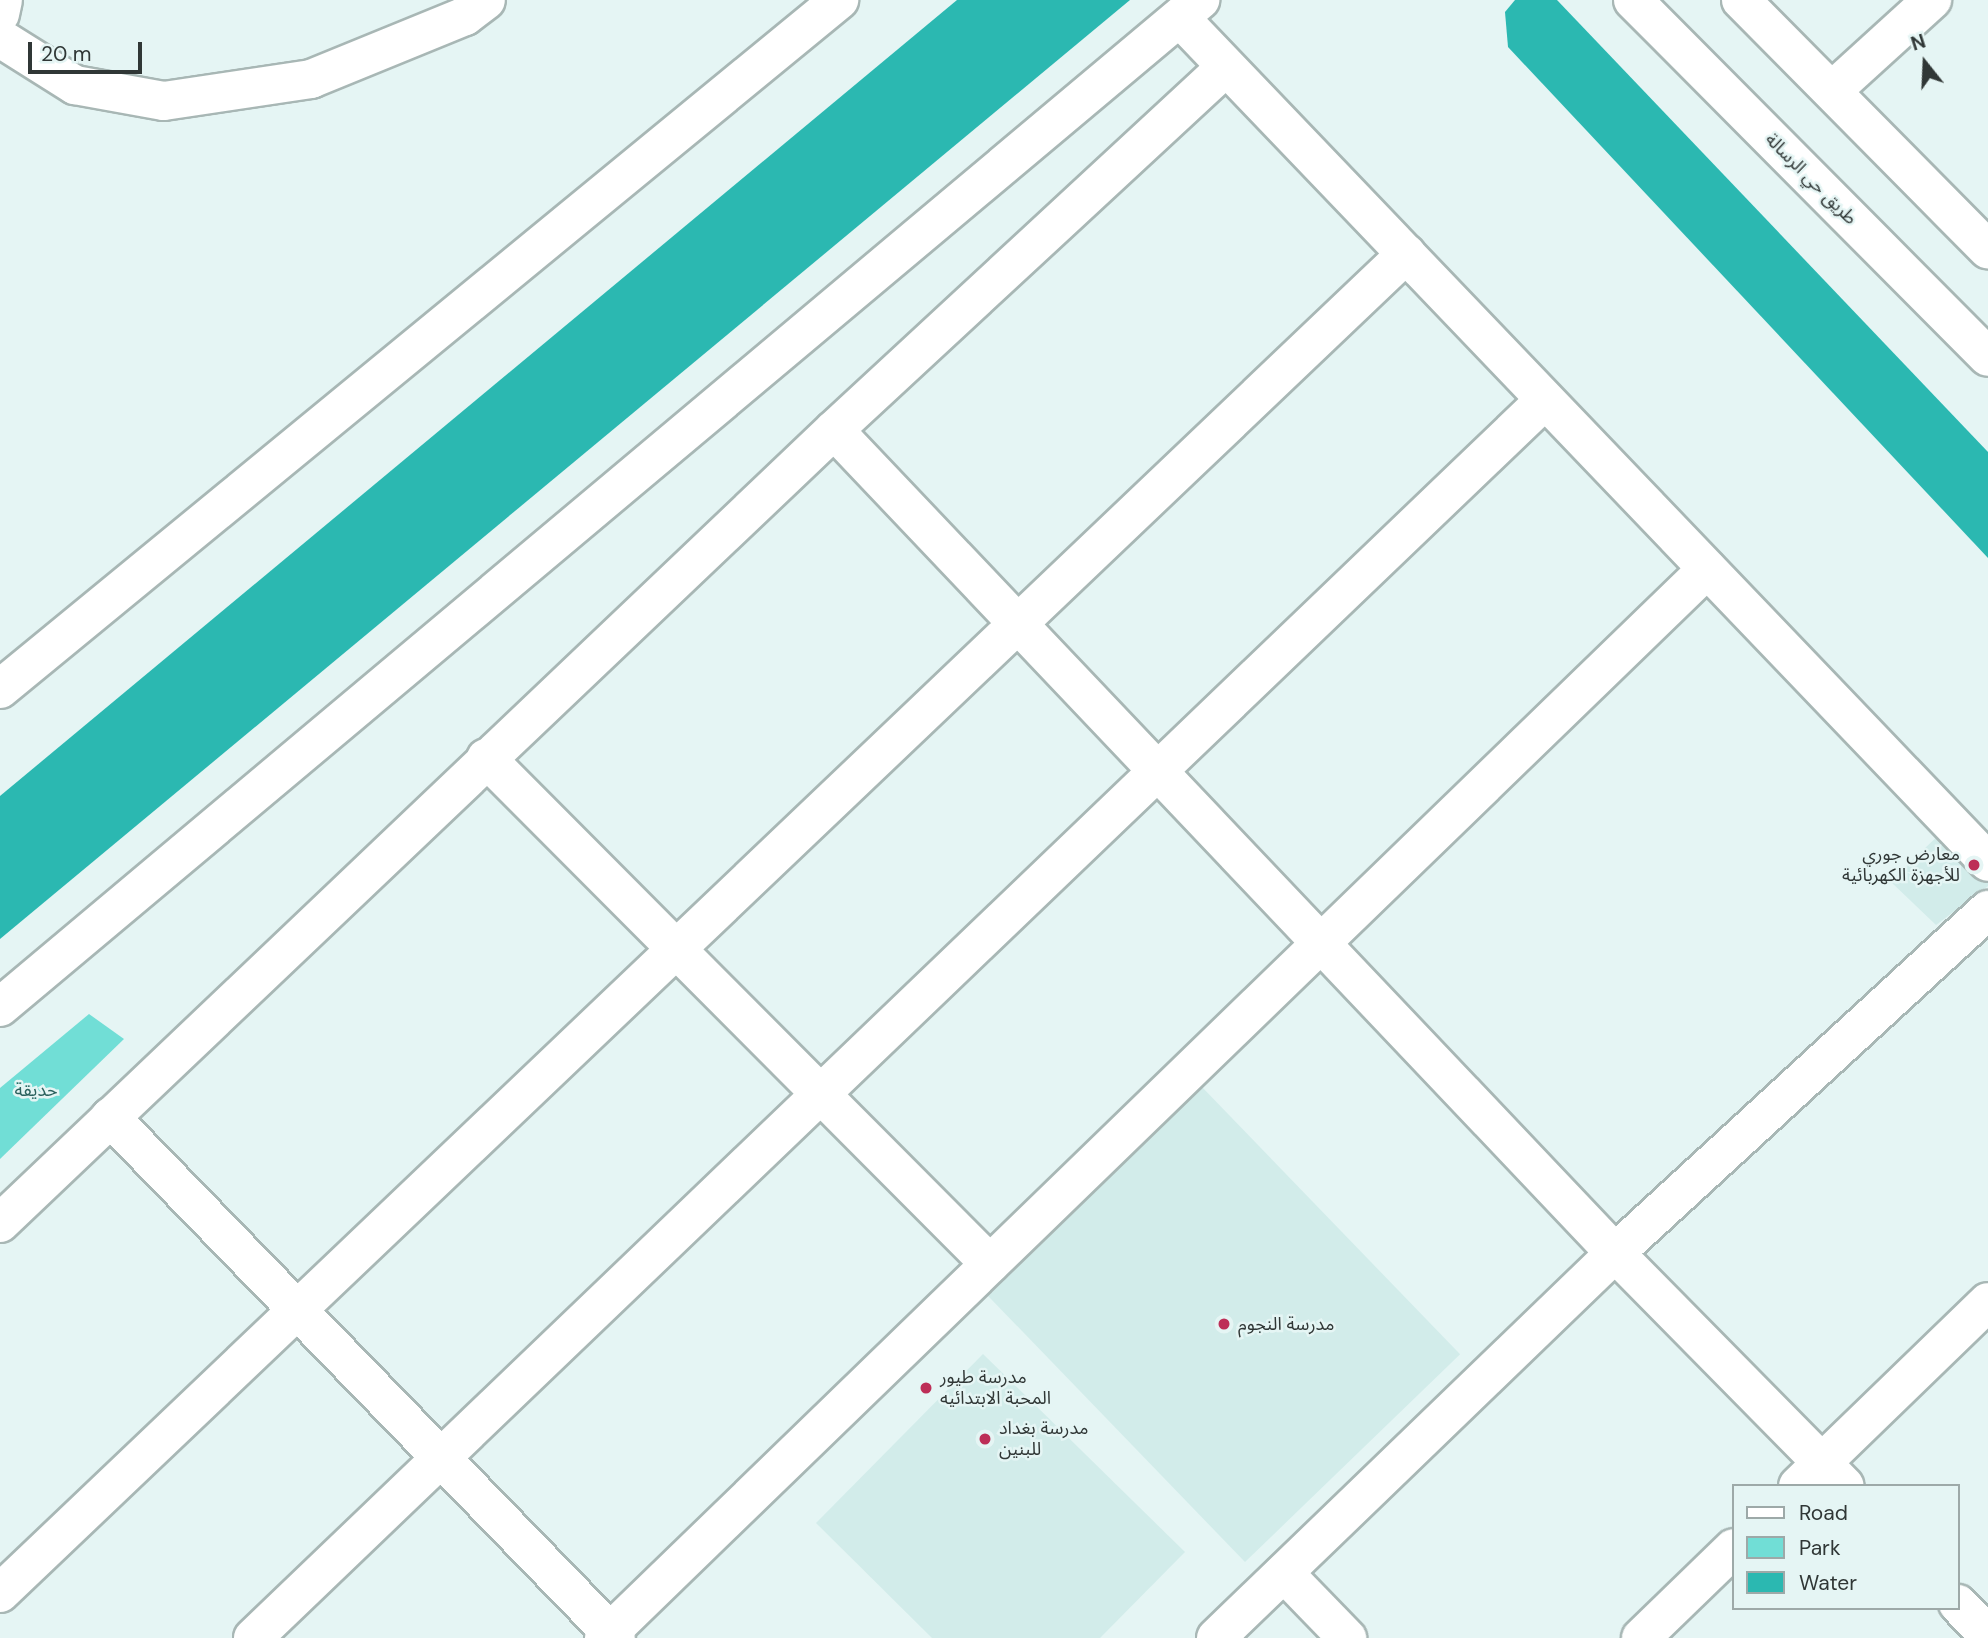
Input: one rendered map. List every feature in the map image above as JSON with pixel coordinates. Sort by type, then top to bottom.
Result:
[{"type":"street","points":[[0,14],[3,0]]},
{"type":"street","points":[[0,38],[75,85],[164,101],[310,79],[465,16],[486,0]]},
{"type":"street","points":[[0,689],[839,0]]},
{"type":"street","name":"طريق حي الرسالة","points":[[1633,0],[1988,357]]},
{"type":"street","points":[[1741,0],[1833,90],[1988,250]]},
{"type":"street","points":[[1833,90],[1932,0]]},
{"type":"street","points":[[0,1007],[1190,9],[1226,67],[1988,862]]},
{"type":"street","points":[[0,1223],[486,758],[834,430],[1226,67]]},
{"type":"street","points":[[0,1593],[1406,254]]},
{"type":"street","points":[[253,1638],[1545,400]]},
{"type":"street","points":[[834,430],[1324,942],[1822,1478],[1988,1302]]},
{"type":"street","points":[[110,1117],[610,1636],[1707,569]]},
{"type":"street","points":[[486,758],[990,1264]]},
{"type":"street","points":[[1216,1638],[1615,1253],[1988,910]]},
{"type":"street","points":[[1641,1638],[1732,1550]]},
{"type":"street","points":[[1284,1573],[1348,1638]]},
{"type":"street","points":[[1960,1606],[1988,1635]]},
{"type":"shaded area","points":[[1941,833],[1988,877],[1988,886],[1936,925],[1890,881]]},
{"type":"shaded area","name":"مدرسة النجوم","points":[[1201,1086],[1460,1354],[1245,1562],[986,1294]]},
{"type":"shaded area","name":"مدرسة بغداد للبنين","points":[[983,1354],[1185,1552],[1100,1638],[932,1638],[816,1523]]},
{"type":"green space","name":"حديقة","points":[[89,1014],[124,1039],[0,1159],[0,1088]]},
{"type":"water","points":[[957,0],[1130,0],[0,939],[0,796]]},
{"type":"water","points":[[1515,0],[1557,0],[1988,452],[1988,558],[1508,47],[1505,12]]},
{"type":"place","name":"معارض جوري للأجهزة الكهربائية","points":[[1974,865]]},
{"type":"place","name":"مدرسة النجوم","points":[[1224,1324]]},
{"type":"place","name":"مدرسة طيور المحبة الابتدائيه","points":[[926,1388]]},
{"type":"place","name":"مدرسة بغداد للبنين","points":[[985,1439]]}]
